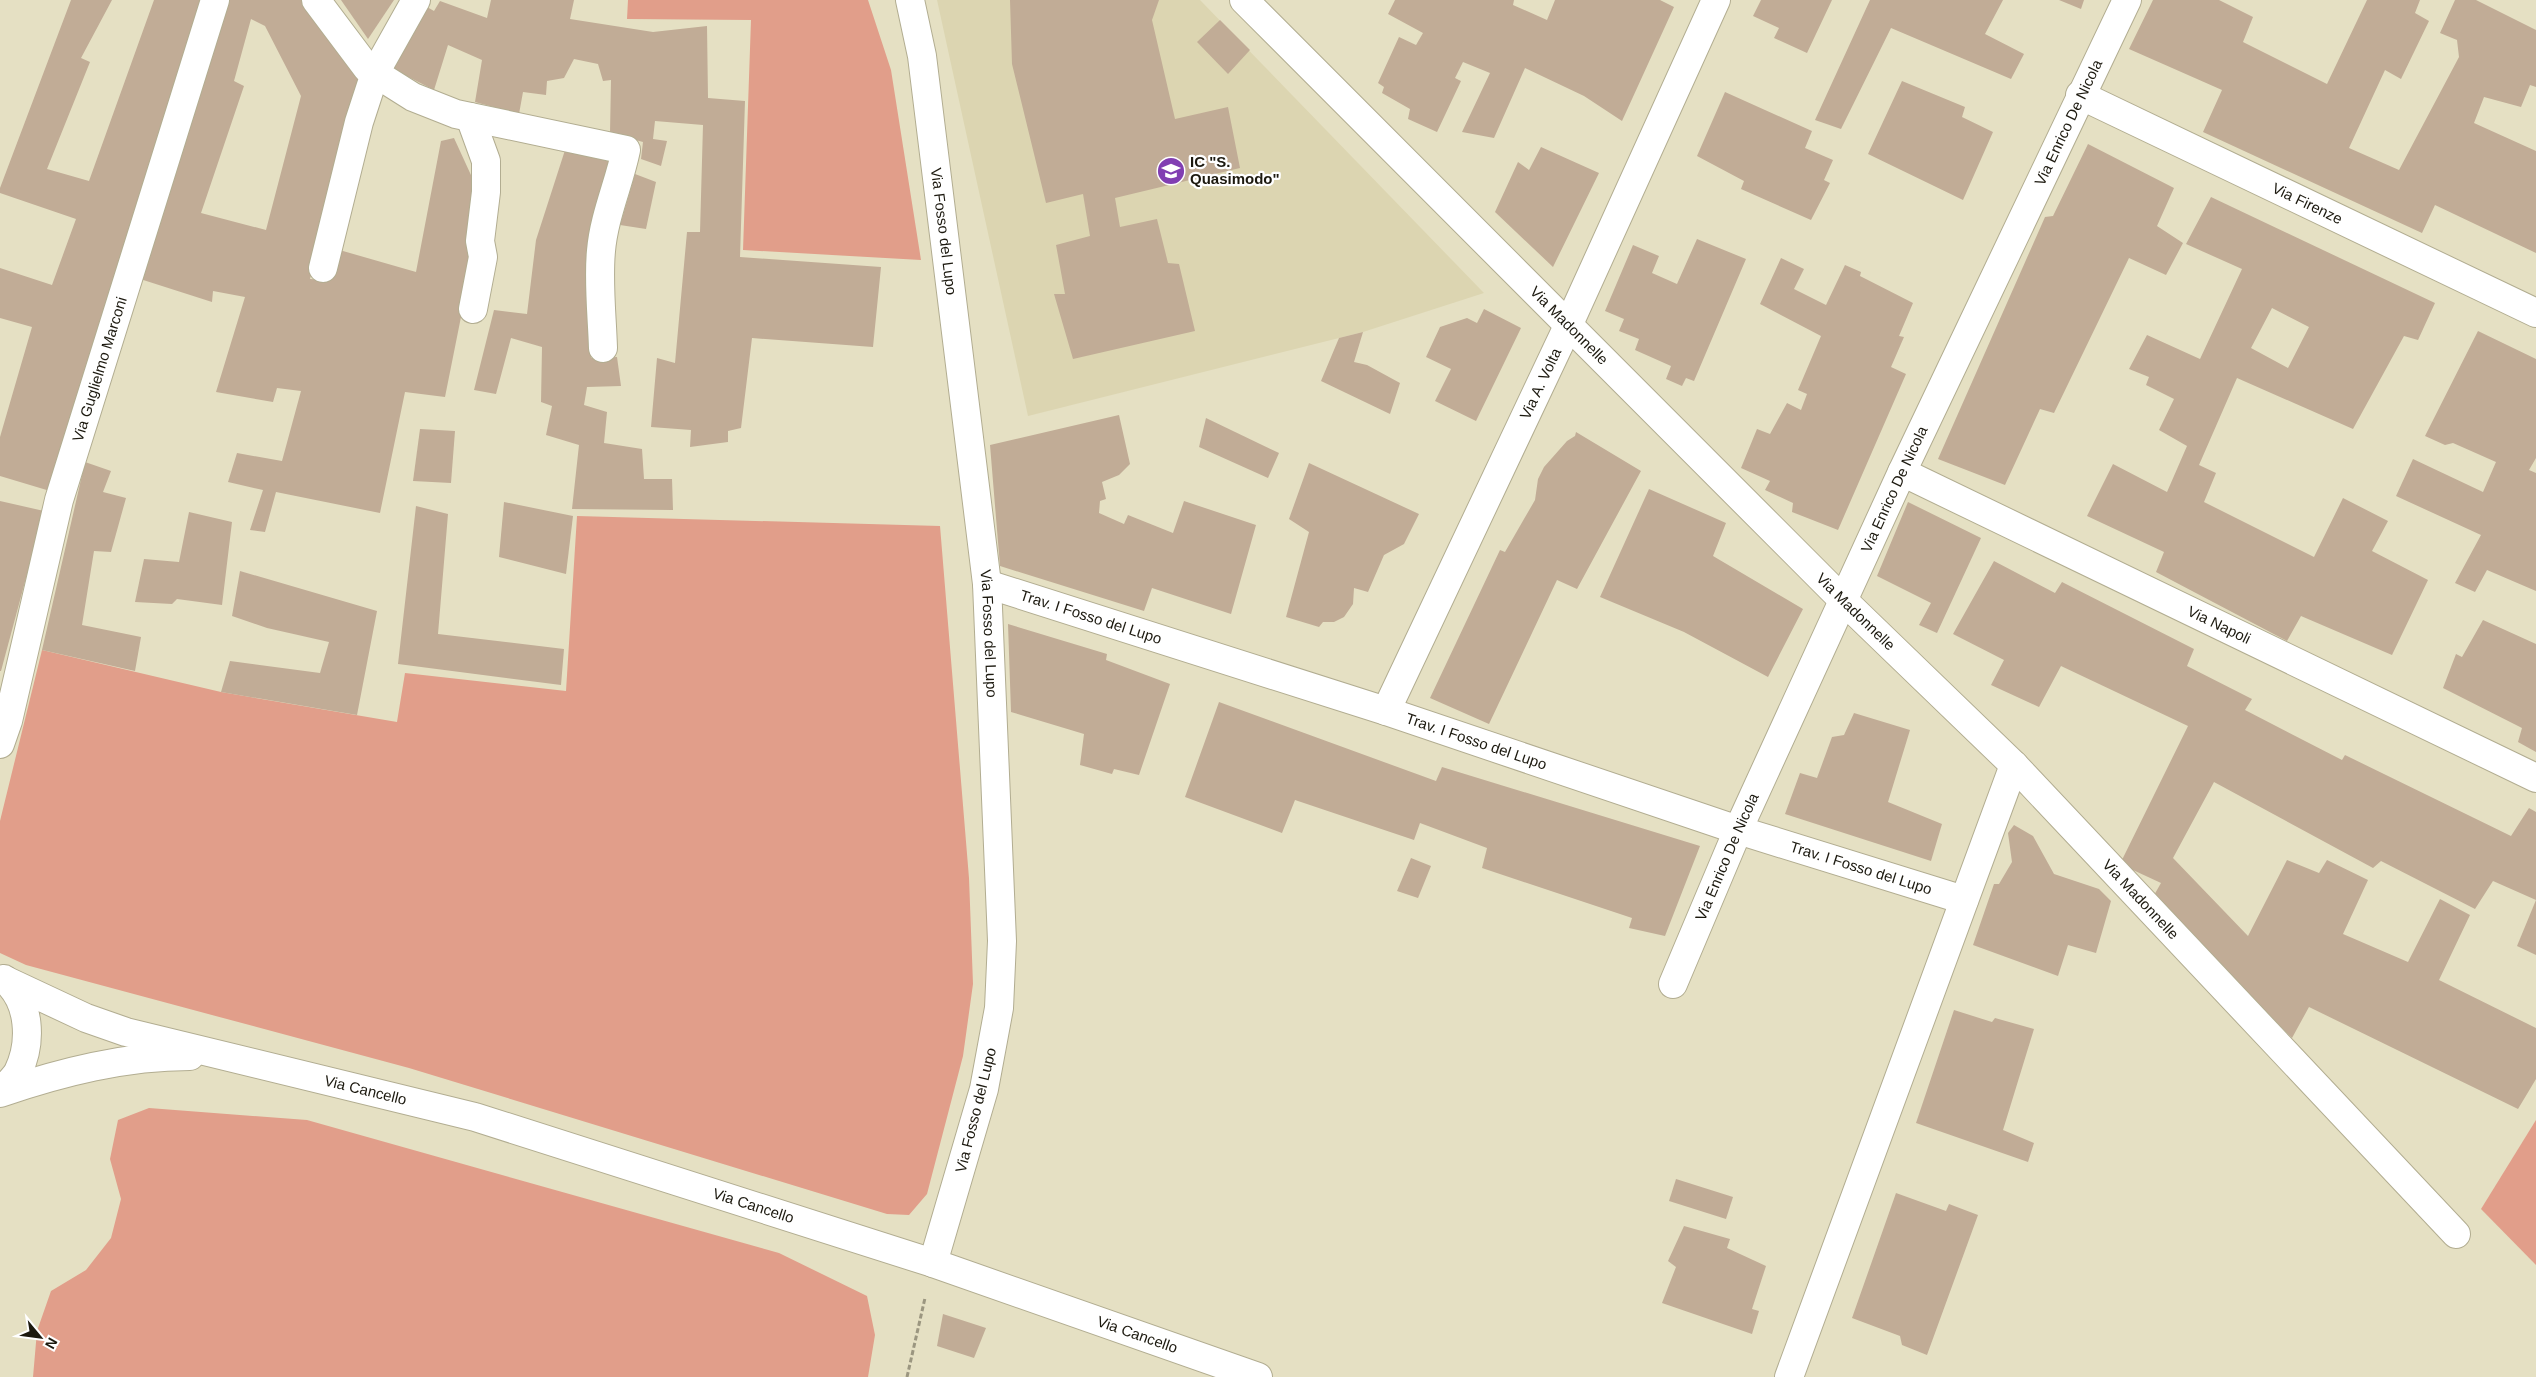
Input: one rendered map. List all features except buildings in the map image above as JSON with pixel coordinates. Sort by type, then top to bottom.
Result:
[{"type":"street","name":"Via Guglielmo Marconi","points":[[0,744],[8,721],[59,500],[215,0]]},
{"type":"street","points":[[316,0],[367,68],[413,97],[470,117],[626,150],[619,182],[607,215],[601,252],[603,348]]},
{"type":"street","points":[[323,268],[358,122],[375,73],[416,0]]},
{"type":"street","name":"Via Fosso del Lupo","points":[[910,0],[922,56],[987,584],[1002,940],[999,1008],[984,1089],[933,1263]]},
{"type":"street","name":"Via Madonnelle","points":[[1244,0],[1844,601],[2014,766],[2456,1234]]},
{"type":"street","name":"Via A. Volta","points":[[1386,711],[1568,326],[1716,0]]},
{"type":"street","name":"Via Enrico De Nicola","points":[[1674,984],[1738,830],[1902,472],[2080,95],[2127,0]]},
{"type":"street","name":"Via Firenze","points":[[2080,95],[2536,313]]},
{"type":"street","points":[[470,117],[486,161],[486,192],[480,241],[483,257],[473,309]]},
{"type":"street","name":"Via Napoli","points":[[1902,472],[2536,778]]},
{"type":"street","name":"Trav. I Fosso del Lupo","points":[[987,584],[1386,711],[1738,830],[1964,900]]},
{"type":"street","points":[[1789,1377],[2014,766]]},
{"type":"street","points":[[3,978],[86,1018],[126,1032],[242,1060]]},
{"type":"street","points":[[0,1092],[17,1074],[26,1051],[28,1026],[21,1002],[3,978]]},
{"type":"street","points":[[0,1092],[58,1074],[129,1059],[189,1056],[242,1060]]},
{"type":"street","name":"Via Cancello","points":[[242,1060],[474,1116],[933,1263],[1258,1377]]},
{"type":"path","points":[[907,1377],[933,1263]]},
{"type":"shaded area","points":[[628,0],[868,0],[891,70],[921,260],[743,250],[751,20],[627,19]]},
{"type":"shaded area","name":"IC \"S. Quasimodo\"","points":[[937,0],[1200,0],[1484,293],[1363,332],[1028,416]]},
{"type":"shaded area","points":[[577,516],[940,526],[969,878],[973,984],[963,1056],[927,1194],[909,1215],[887,1214],[409,1068],[26,965],[0,953],[0,821],[42,650],[221,692],[397,722],[405,673],[566,691]]},
{"type":"shaded area","points":[[149,1108],[307,1120],[779,1253],[867,1296],[875,1335],[868,1377],[33,1377],[37,1331],[51,1291],[86,1270],[111,1238],[121,1199],[110,1159],[118,1120]]},
{"type":"shaded area","points":[[2536,1120],[2536,1265],[2481,1209]]},
{"type":"place","name":"IC \"S. Quasimodo\"","points":[[1171,171]]}]
